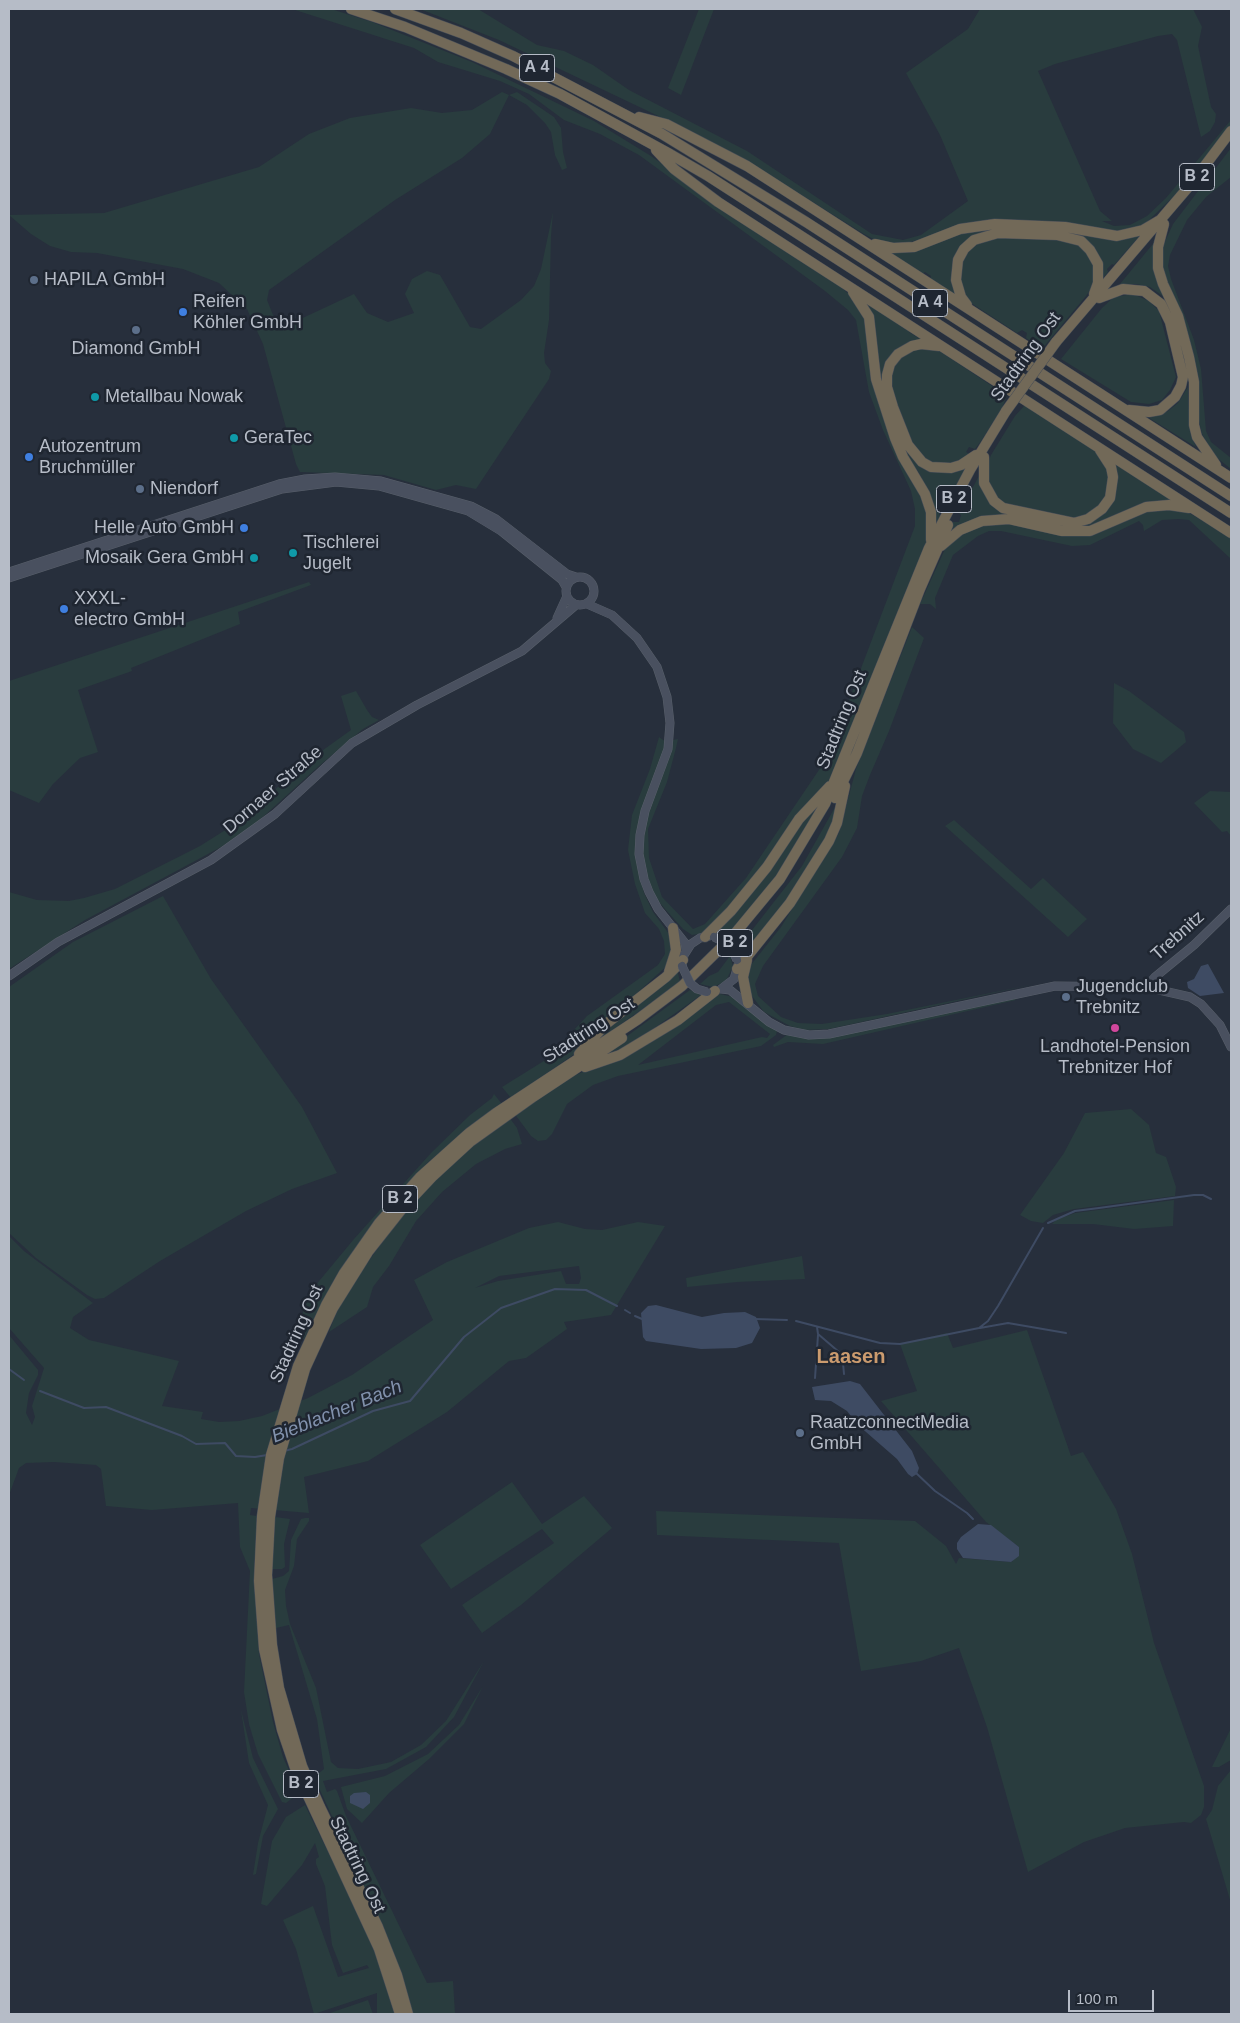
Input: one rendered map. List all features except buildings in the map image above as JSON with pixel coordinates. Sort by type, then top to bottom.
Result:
[{"type":"highway","name":"A 4","points":[[351,9],[405,27],[506,69],[560,94],[649,142],[708,176],[1231,513]]},
{"type":"highway","name":"A 4","points":[[395,9],[461,33],[513,56],[626,114],[806,222],[1231,496]]},
{"type":"highway","points":[[626,114],[666,124],[747,166],[1227,476]]},
{"type":"highway","name":"B 2","points":[[1162,222],[1231,131]]},
{"type":"highway","name":"B 2","points":[[1096,297],[1231,140]]},
{"type":"highway","points":[[649,142],[674,169],[718,202],[1231,532]]},
{"type":"highway","points":[[864,241],[882,246],[903,248],[926,243],[960,229],[995,224],[1065,227],[1117,236],[1143,230],[1162,222]]},
{"type":"highway","points":[[1162,222],[1158,247],[1158,268],[1162,284],[1178,316],[1190,357],[1194,382],[1194,425],[1197,437],[1209,458],[1227,476]]},
{"type":"highway","points":[[973,311],[958,288],[955,271],[964,249],[974,240],[998,233],[1057,235],[1081,241],[1090,250],[1098,264],[1096,297],[1124,289],[1144,291],[1161,304],[1170,322],[1183,377],[1175,397],[1160,410],[1139,412],[1125,409]]},
{"type":"highway","points":[[847,285],[869,317],[879,392],[903,457],[925,494],[931,512],[933,549]]},
{"type":"highway","name":"Stadtring Ost","points":[[574,1066],[659,1005],[708,963],[761,904],[798,852],[816,822],[836,780],[933,549],[982,454],[1009,412],[1058,344],[1096,297]]},
{"type":"highway","points":[[945,348],[921,344],[912,346],[898,354],[890,364],[887,375],[887,387],[893,407],[913,454],[931,467],[951,468],[982,454],[984,483],[994,501],[1002,508],[1074,523],[1088,519],[1102,509],[1110,498],[1113,488],[1111,467],[1098,447]]},
{"type":"highway","points":[[933,549],[960,530],[982,521],[1009,519],[1077,532],[1090,531],[1146,507],[1156,505],[1183,507],[1198,511]]},
{"type":"highway","name":"Stadtring Ost","points":[[400,2014],[379,1949],[317,1820],[295,1768],[282,1730],[272,1688],[260,1613],[266,1485],[278,1425],[298,1366],[366,1242],[420,1176],[469,1133],[664,1008],[736,941],[765,907],[803,854],[847,775],[933,549]]},
{"type":"highway","name":"B 2","points":[[736,969],[790,904],[829,841],[841,809],[847,775]]},
{"type":"highway","name":"B 2","points":[[704,938],[731,911],[767,867],[805,812],[836,780]]},
{"type":"highway","points":[[666,977],[676,950],[673,928]]},
{"type":"highway","name":"B 2","points":[[748,956],[743,977],[748,1003]]},
{"type":"highway","name":"B 2","points":[[574,1066],[606,1024],[666,977],[684,958]]},
{"type":"highway","name":"B 2","points":[[574,1066],[620,1055],[678,1020],[715,990]]},
{"type":"highway","name":"Stadtring Ost","points":[[264,1538],[272,1645],[279,1688],[291,1732],[320,1807],[378,1927],[397,1975],[408,2014]]},
{"type":"main road","points":[[9,572],[279,484],[305,479],[335,477],[381,481],[471,506],[496,519],[567,574],[576,577],[586,577],[590,580],[594,594],[612,615],[637,638],[657,667],[667,697],[670,723],[668,749],[645,811],[640,835],[639,854],[644,879],[658,909],[685,943],[684,958],[690,983],[697,989],[730,990],[748,1003]]},
{"type":"main road","points":[[9,578],[282,489],[336,482],[379,486],[468,511],[501,531],[562,580],[566,587],[567,596],[576,605],[587,604],[612,615]]},
{"type":"main road","points":[[566,587],[576,577]]},
{"type":"main road","points":[[587,604],[594,594]]},
{"type":"main road","name":"Dornaer Straße","points":[[554,624],[567,596]]},
{"type":"main road","name":"Dornaer Straße","points":[[9,976],[58,942],[211,860],[275,814],[352,743],[418,705],[522,651],[576,605]]},
{"type":"main road","name":"Trebnitz","points":[[1146,987],[1155,977],[1194,945],[1231,909]]},
{"type":"main road","points":[[673,928],[730,945],[736,969],[735,986],[748,1003]]},
{"type":"main road","points":[[684,958],[704,938]]},
{"type":"main road","points":[[715,990],[736,969]]},
{"type":"main road","name":"Trebnitz","points":[[748,1003],[769,1022],[784,1030],[809,1035],[829,1034],[1055,986],[1146,987],[1190,997],[1201,1004],[1220,1026],[1231,1047]]},
{"type":"shaded area","points":[[292,9],[331,9],[372,22],[472,62],[594,121],[651,156],[778,246],[842,288],[852,297],[865,317],[870,367],[927,503],[930,530],[926,547],[828,783],[748,885],[704,933],[692,935],[683,929],[656,898],[647,876],[642,854],[643,834],[648,812],[668,761],[673,740],[678,739],[667,782],[648,829],[649,858],[662,897],[693,929],[705,924],[746,878],[827,758],[915,526],[915,509],[911,491],[883,430],[869,392],[856,320],[848,310],[825,291],[639,155],[600,134],[564,120],[529,94],[500,81],[438,62],[414,48]]},
{"type":"shaded area","points":[[420,9],[478,9],[537,45],[564,51],[593,65],[629,90],[747,151],[872,234],[903,240],[921,235],[968,201],[940,135],[906,73],[968,29],[980,9],[1193,9],[1202,27],[1198,46],[1211,107],[1216,114],[1215,122],[1210,131],[1201,137],[1177,40],[1172,34],[1158,36],[1055,64],[1038,71],[1100,211],[1112,221],[1102,221],[1114,226],[1130,225],[1147,216],[1166,198],[1231,120],[1231,126],[1180,190],[1144,225],[1114,232],[1001,221],[897,245],[877,241],[864,234],[795,191],[696,134],[499,40]]},
{"type":"shaded area","points":[[699,9],[714,9],[681,95],[668,88]]},
{"type":"shaded area","points":[[502,92],[509,95],[490,134],[462,158],[395,200],[269,290],[267,300],[273,315],[279,321],[292,323],[354,294],[367,313],[388,322],[414,313],[405,294],[412,279],[427,271],[440,275],[470,327],[481,329],[521,300],[534,286],[541,269],[553,212],[549,320],[544,353],[545,363],[551,371],[549,379],[476,489],[456,485],[436,490],[384,475],[300,472],[296,464],[263,344],[247,309],[219,283],[183,269],[97,253],[71,252],[50,246],[31,234],[9,215],[104,213],[259,167],[309,134],[350,118],[411,108],[442,113],[472,110]]},
{"type":"shaded area","points":[[517,92],[554,117],[561,128],[563,152],[567,168],[562,170],[555,155],[551,132],[545,123],[527,105],[509,95]]},
{"type":"shaded area","points":[[1231,148],[1231,177],[1206,197],[1187,220],[1170,255],[1168,266],[1194,340],[1201,369],[1206,431],[1211,442],[1231,458],[1231,469],[1216,457],[1202,434],[1161,263],[1162,248],[1173,224]]},
{"type":"shaded area","points":[[980,228],[1142,233],[1114,265],[1112,264],[1107,269],[1108,272],[1101,280],[1089,243],[1002,230],[957,252],[957,293],[954,295],[930,280],[931,276],[925,272],[922,274],[885,250]]},
{"type":"shaded area","points":[[996,236],[1064,239],[1076,242],[1086,250],[1096,270],[1093,286],[1042,349],[1026,338],[1027,333],[1022,330],[1017,333],[971,303],[964,295],[959,278],[964,254],[970,247]]},
{"type":"shaded area","points":[[1157,239],[1160,285],[1164,297],[1150,287],[1136,284],[1120,284]]},
{"type":"shaded area","points":[[1133,294],[1149,301],[1159,311],[1176,377],[1170,390],[1162,400],[1149,404],[1131,402],[1061,359],[1102,308],[1114,297]]},
{"type":"shaded area","points":[[868,302],[911,329],[909,332],[920,339],[903,346],[883,386],[923,466],[968,466],[946,506],[943,506],[936,528],[933,501],[919,473],[917,470],[915,471],[908,460],[881,389],[865,304]]},
{"type":"shaded area","points":[[924,347],[938,350],[1007,396],[1002,408],[981,441],[975,449],[969,447],[966,452],[971,455],[956,462],[940,464],[932,462],[926,459],[912,444],[893,393],[891,373],[894,365],[903,354]]},
{"type":"shaded area","points":[[1188,387],[1190,432],[1196,447],[1149,418],[1168,411],[1178,403]]},
{"type":"shaded area","points":[[1025,405],[1098,452],[1107,464],[1110,492],[1098,511],[1070,520],[1002,504],[988,486],[987,465],[991,455],[1015,416]]},
{"type":"shaded area","points":[[1111,462],[1179,503],[1172,503],[1103,524],[1078,529],[1014,517],[947,535],[953,522],[959,522],[961,515],[959,513],[980,474],[992,503],[1064,525],[1108,508]]},
{"type":"shaded area","points":[[1153,509],[1178,509],[1191,514],[1231,538],[1231,559],[1189,520],[1162,520],[1144,531],[1143,525],[1139,521],[1090,545],[1072,546],[1001,531],[989,531],[978,536],[953,555],[935,598],[936,609],[930,604],[920,604],[945,549],[956,538],[971,529],[997,522],[1075,535]]},
{"type":"shaded area","points":[[309,582],[311,585],[238,612],[240,624],[131,668],[132,671],[78,690],[98,752],[80,758],[53,784],[39,803],[9,790],[9,681]]},
{"type":"shaded area","points":[[912,627],[924,638],[862,796],[857,828],[842,857],[763,966],[755,984],[758,996],[781,1017],[798,1023],[822,1024],[887,1014],[1035,984],[829,1029],[805,1030],[790,1026],[764,1012],[749,992],[747,975],[750,966],[781,927],[839,833],[856,769]]},
{"type":"shaded area","points":[[1114,683],[1129,691],[1184,732],[1186,742],[1161,763],[1133,749],[1113,723]]},
{"type":"shaded area","points":[[356,691],[372,717],[379,720],[363,729],[254,825],[221,847],[85,920],[9,969],[9,892],[37,900],[69,901],[84,898],[115,889],[200,846],[246,817],[298,768],[351,730],[341,696]]},
{"type":"shaded area","points":[[659,737],[666,742],[640,814],[635,843],[636,861],[644,893],[653,912],[672,938],[674,946],[669,964],[595,1031],[573,1055],[511,1098],[502,1087],[547,1059],[587,1016],[658,965],[665,954],[664,941],[659,929],[645,913],[635,884],[628,850],[632,815],[650,769]]},
{"type":"shaded area","points":[[1210,791],[1231,792],[1231,836],[1227,831],[1222,832],[1194,803]]},
{"type":"shaded area","points":[[824,797],[785,864],[754,905],[726,937],[714,932],[804,818]]},
{"type":"shaded area","points":[[839,800],[833,826],[794,892],[741,959],[738,948],[802,866]]},
{"type":"shaded area","points":[[954,820],[1031,889],[1043,878],[1087,919],[1068,937],[945,826]]},
{"type":"shaded area","points":[[163,896],[211,979],[302,1107],[337,1173],[292,1189],[246,1211],[160,1261],[104,1298],[95,1299],[36,1258],[9,1233],[9,987],[73,942]]},
{"type":"shaded area","points":[[730,956],[733,966],[726,981],[713,987],[700,984],[709,976],[718,972]]},
{"type":"shaded area","points":[[677,969],[680,982],[589,1047],[602,1030]]},
{"type":"shaded area","points":[[690,990],[701,995],[643,1036],[620,1049],[597,1058]]},
{"type":"shaded area","points":[[720,994],[733,997],[777,1031],[776,1035],[761,1046],[618,1076],[593,1085],[567,1104],[552,1134],[546,1140],[538,1141],[531,1136],[514,1113],[570,1077],[601,1065]],"holes":[[[729,1002],[770,1034],[767,1038],[762,1037],[638,1065],[716,1005]]]},
{"type":"shaded area","points":[[1013,996],[1016,1000],[823,1044],[788,1042],[774,1047],[773,1045],[788,1034],[816,1038]]},
{"type":"shaded area","points":[[494,1094],[502,1104],[427,1163],[365,1234],[322,1302],[304,1339],[294,1341],[300,1332],[305,1298],[354,1239],[431,1153],[470,1115],[492,1098]]},
{"type":"shaded area","points":[[1131,1109],[1149,1125],[1156,1153],[1166,1157],[1176,1187],[1175,1196],[1074,1209],[1053,1215],[1043,1223],[1031,1221],[1020,1215],[1064,1153],[1085,1113]]},
{"type":"shaded area","points":[[509,1117],[517,1128],[522,1144],[505,1149],[476,1164],[442,1192],[416,1221],[389,1266],[373,1287],[367,1307],[329,1332],[337,1311],[360,1273],[408,1207],[464,1151]]},
{"type":"shaded area","points":[[1174,1200],[1173,1226],[1134,1229],[1093,1224],[1052,1224],[1056,1220],[1075,1213]]},
{"type":"shaded area","points":[[558,1222],[585,1229],[602,1230],[638,1222],[665,1226],[611,1315],[564,1322],[567,1329],[526,1358],[509,1361],[447,1412],[368,1461],[304,1477],[309,1513],[251,1508],[250,1515],[257,1516],[254,1570],[259,1654],[273,1722],[283,1757],[299,1793],[286,1803],[282,1802],[258,1754],[249,1724],[244,1692],[250,1571],[240,1547],[238,1503],[152,1510],[106,1506],[101,1469],[96,1465],[54,1462],[26,1463],[19,1468],[9,1495],[9,1335],[38,1370],[38,1375],[29,1393],[26,1413],[32,1425],[35,1417],[32,1406],[44,1368],[9,1328],[9,1236],[24,1251],[93,1303],[73,1317],[70,1328],[89,1340],[179,1361],[162,1406],[203,1412],[201,1419],[219,1422],[239,1421],[262,1416],[308,1398],[352,1375],[433,1320],[414,1280],[447,1262],[529,1228]],"holes":[[[579,1266],[581,1278],[579,1284],[566,1284],[561,1271],[498,1281],[475,1288],[499,1276]]]},
{"type":"shaded area","points":[[802,1256],[805,1279],[737,1282],[687,1287],[686,1278]]},
{"type":"shaded area","points":[[1027,1330],[1071,1456],[1083,1452],[1116,1509],[1132,1554],[1154,1643],[1204,1786],[1204,1807],[1201,1815],[1191,1823],[1184,1822],[1125,1828],[1084,1842],[1028,1872],[987,1727],[959,1648],[921,1661],[861,1671],[839,1543],[657,1535],[656,1511],[915,1521],[946,1546],[956,1564],[959,1558],[1012,1562],[1019,1547],[986,1522],[881,1401],[917,1391],[900,1344],[947,1333],[953,1348]]},
{"type":"shaded area","points":[[512,1482],[542,1524],[584,1496],[612,1528],[521,1605],[482,1633],[462,1605],[554,1543],[542,1529],[451,1589],[420,1545]]},
{"type":"shaded area","points":[[275,1517],[290,1519],[284,1544],[285,1567],[282,1569],[272,1569]]},
{"type":"shaded area","points":[[309,1518],[309,1521],[297,1539],[294,1566],[285,1590],[286,1606],[290,1624],[316,1688],[331,1762],[338,1768],[358,1769],[391,1762],[421,1745],[446,1721],[484,1661],[454,1717],[426,1747],[386,1769],[323,1781],[327,1792],[335,1789],[337,1791],[346,1816],[427,1983],[453,1981],[455,2014],[412,2014],[382,1925],[314,1777],[324,1769],[317,1719],[289,1625],[276,1628],[272,1579],[283,1576],[289,1571],[291,1540],[301,1519]]},
{"type":"shaded area","points":[[483,1686],[464,1724],[429,1759],[389,1793],[362,1823],[347,1809],[341,1787],[385,1776],[428,1754],[459,1725]]},
{"type":"shaded area","points":[[241,1710],[253,1758],[278,1809],[263,1836],[256,1874],[253,1875],[258,1843],[268,1805],[249,1763]]},
{"type":"shaded area","points":[[1231,1728],[1231,1760],[1219,1767],[1212,1767]]},
{"type":"shaded area","points":[[1231,1770],[1231,1903],[1206,1819],[1212,1810],[1218,1786]]},
{"type":"shaded area","points":[[305,1805],[355,1907],[382,1968],[395,2014],[377,2014],[377,1993],[314,2014],[296,1949],[283,1920],[313,1906],[338,1977],[369,1968],[367,1965],[343,1973],[332,1945],[325,1886],[316,1864],[316,1859],[319,1857],[315,1843],[302,1865],[267,1906],[261,1904],[272,1841],[286,1817]]},
{"type":"shaded area","points":[[368,2000],[373,2014],[330,2014],[330,2013]]},
{"type":"water","points":[[1208,964],[1224,993],[1200,996],[1188,988],[1187,982],[1194,979],[1201,966]]},
{"type":"water","points":[[656,1305],[702,1317],[745,1312],[756,1317],[760,1328],[752,1343],[736,1348],[701,1349],[646,1341],[643,1337],[641,1313],[648,1306]]},
{"type":"water","points":[[850,1381],[860,1384],[912,1451],[919,1468],[917,1474],[912,1477],[908,1474],[897,1459],[858,1425],[847,1411],[831,1401],[815,1400],[812,1387]]},
{"type":"water","points":[[978,1524],[991,1525],[1019,1547],[1019,1556],[1011,1562],[963,1558],[957,1549],[957,1543],[961,1537]]},
{"type":"water","points":[[366,1792],[370,1795],[370,1803],[363,1809],[350,1803],[350,1796],[354,1793]]},
{"type":"waterway","name":"Bieblacher Bach","points":[[1048,1223],[1075,1211],[1194,1195],[1203,1195],[1211,1199]]},
{"type":"waterway","name":"Bieblacher Bach","points":[[796,1321],[880,1343],[900,1344],[979,1328],[988,1321],[998,1306],[1043,1228]]},
{"type":"waterway","name":"Bieblacher Bach","points":[[284,1451],[373,1411],[410,1401],[464,1337],[501,1308],[555,1289],[586,1290],[617,1306]]},
{"type":"waterway","name":"Bieblacher Bach","points":[[625,1310],[630,1313]]},
{"type":"waterway","name":"Bieblacher Bach","points":[[635,1316],[642,1319]]},
{"type":"waterway","name":"Bieblacher Bach","points":[[755,1319],[787,1320]]},
{"type":"waterway","points":[[980,1328],[1008,1323],[1066,1333]]},
{"type":"waterway","points":[[817,1327],[818,1334],[839,1352],[844,1374]]},
{"type":"waterway","points":[[815,1378],[818,1335]]},
{"type":"waterway","name":"Bieblacher Bach","points":[[9,1369],[24,1380]]},
{"type":"waterway","name":"Bieblacher Bach","points":[[40,1391],[84,1408],[106,1407],[182,1436],[196,1444],[225,1443],[236,1456],[255,1457],[267,1455]]},
{"type":"waterway","points":[[915,1472],[935,1491],[973,1519]]},
{"type":"place","name":"HAPILA GmbH","points":[[34,280]]},
{"type":"place","name":"Reifen Köhler GmbH","points":[[183,312]]},
{"type":"place","name":"Diamond GmbH","points":[[136,330]]},
{"type":"place","name":"Metallbau Nowak","points":[[95,397]]},
{"type":"place","name":"GeraTec","points":[[234,438]]},
{"type":"place","name":"Autozentrum Bruchmüller","points":[[29,457]]},
{"type":"place","name":"Niendorf","points":[[140,489]]},
{"type":"place","name":"Helle Auto GmbH","points":[[244,528]]},
{"type":"place","name":"Tischlerei Jugelt","points":[[293,553]]},
{"type":"place","name":"Mosaik Gera GmbH","points":[[254,558]]},
{"type":"place","name":"XXXL- electro GmbH","points":[[64,609]]},
{"type":"place","name":"Jugendclub Trebnitz","points":[[1066,997]]},
{"type":"place","name":"Landhotel-Pension Trebnitzer Hof","points":[[1115,1028]]},
{"type":"place","name":"RaatzconnectMedia GmbH","points":[[800,1433]]},
{"type":"district","name":"Laasen","points":[[851,1357]]}]
